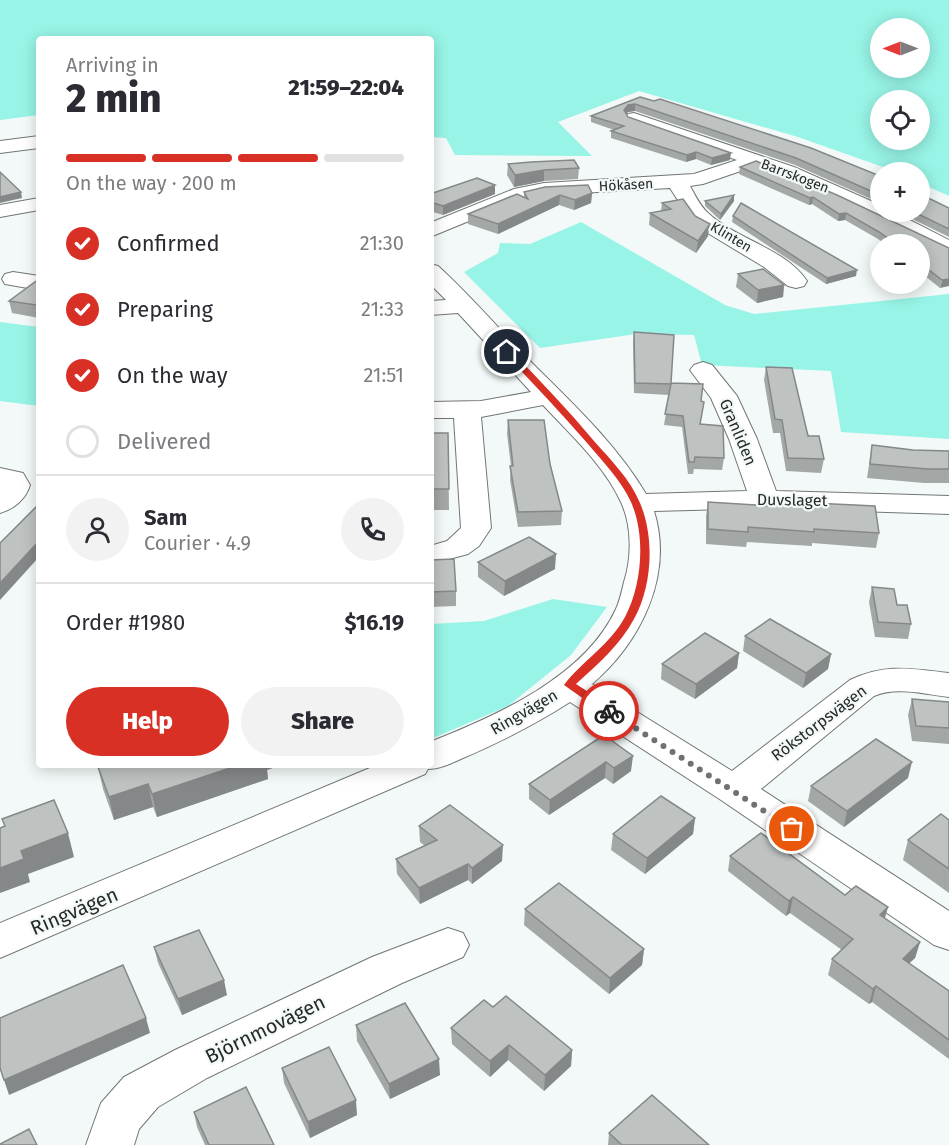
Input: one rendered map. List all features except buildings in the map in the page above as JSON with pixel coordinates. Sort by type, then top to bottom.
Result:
[{"type":"street","name":"Barrskogen","points":[[634,118],[702,140],[810,180],[949,249]]},
{"type":"street","points":[[0,147],[36,142]]},
{"type":"street","name":"Hökåsen","points":[[434,229],[486,205],[530,191],[696,180],[755,160]]},
{"type":"street","name":"Klinten","points":[[677,182],[697,215],[704,221],[765,258],[796,281]]},
{"type":"street","points":[[0,211],[36,205]]},
{"type":"street","name":"Ringvägen","points":[[434,275],[550,396],[619,475],[636,503],[641,520],[645,559],[640,591],[630,618],[603,653],[569,685],[537,708],[477,738],[434,755]]},
{"type":"street","points":[[13,279],[36,283]]},
{"type":"street","points":[[434,308],[465,305]]},
{"type":"street","name":"Granliden","points":[[703,370],[724,396],[743,439],[764,499]]},
{"type":"street","points":[[434,410],[467,410],[550,396]]},
{"type":"street","points":[[434,554],[454,550],[461,546],[469,540],[476,528],[467,410]]},
{"type":"street","points":[[0,477],[13,479],[16,485],[14,491],[0,504]]},
{"type":"street","name":"Duvslaget","points":[[636,503],[764,499],[949,505]]},
{"type":"street","name":"Rökstorpsvägen","points":[[734,790],[862,688],[879,680],[949,685]]},
{"type":"street","points":[[569,685],[734,790],[949,933]]},
{"type":"street","name":"Ringvägen","points":[[0,941],[405,768]]},
{"type":"street","name":"Björnmovägen","points":[[110,1145],[117,1118],[141,1092],[191,1064],[356,985],[448,945]]},
{"type":"green space","points":[[0,0],[949,0],[949,196],[930,187],[930,162],[870,162],[798,137],[639,91],[558,122],[592,156],[455,155],[446,138],[434,137],[434,36],[36,36],[36,115],[0,120]]},
{"type":"green space","points":[[581,222],[725,305],[754,314],[949,294],[949,439],[841,432],[831,371],[702,365],[694,335],[636,334],[540,348],[464,272],[498,253],[500,243],[530,244]]},
{"type":"green space","points":[[0,322],[36,327],[36,406],[0,401]]},
{"type":"green space","points":[[553,599],[607,607],[571,655],[508,706],[434,738],[434,624],[484,621]]},
{"type":"way so far","points":[[609,711],[792,829]]},
{"type":"route","points":[[507,352],[550,396],[619,475],[636,503],[641,520],[645,559],[640,591],[630,618],[603,653],[569,685],[609,711]]}]
